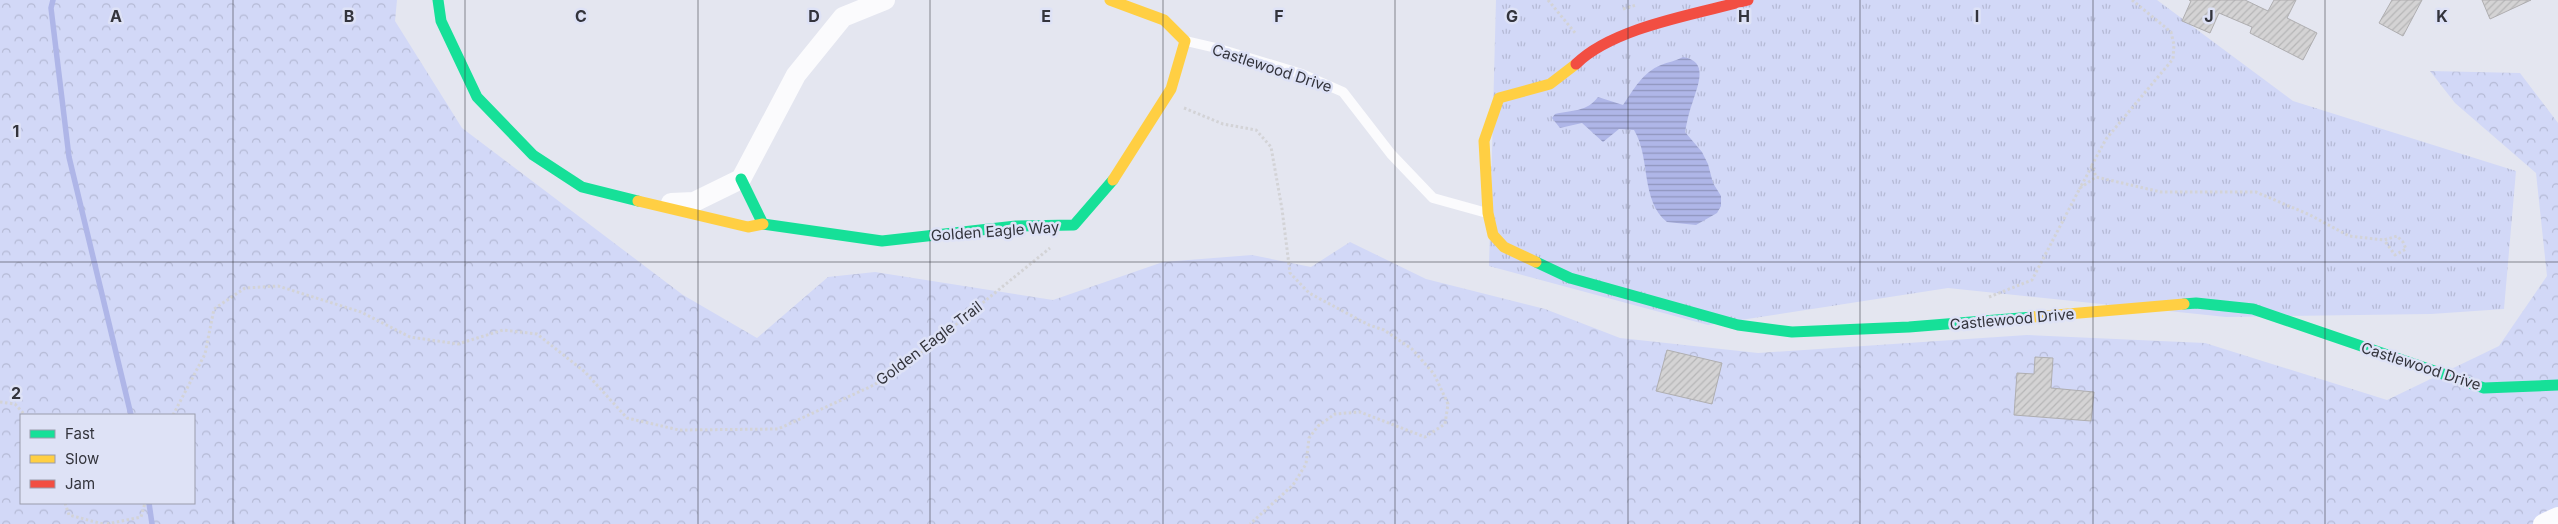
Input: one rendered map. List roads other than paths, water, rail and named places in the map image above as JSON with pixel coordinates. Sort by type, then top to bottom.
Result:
[{"type":"street","name":"Golden Eagle Way","points":[[438,0],[441,21],[478,96],[533,155],[582,187],[748,227],[763,224],[882,241],[1016,226],[1074,225],[1113,180],[1171,89],[1185,41]]},
{"type":"street","points":[[763,224],[741,179],[802,68],[843,17],[884,0]]},
{"type":"street","points":[[1110,0],[1164,20],[1185,41]]},
{"type":"street","name":"Castlewood Drive","points":[[1748,0],[1632,31],[1586,54],[1568,72],[1550,84],[1499,98],[1484,141],[1488,213],[1493,235],[1504,247],[1570,278],[1738,326],[1792,332],[1909,328],[2196,302],[2253,309],[2484,388],[2558,385]]},
{"type":"street","name":"Golden Eagle Way","points":[[654,204],[694,202],[741,179]]},
{"type":"street","points":[[2543,524],[2558,517]]},
{"type":"lane","name":"Castlewood Drive","points":[[1185,41],[1216,48],[1302,74],[1343,92],[1391,154],[1433,198],[1488,213]]},
{"type":"waterway","points":[[53,0],[51,8],[69,157],[131,414]]},
{"type":"waterway","points":[[149,504],[152,524]]}]
